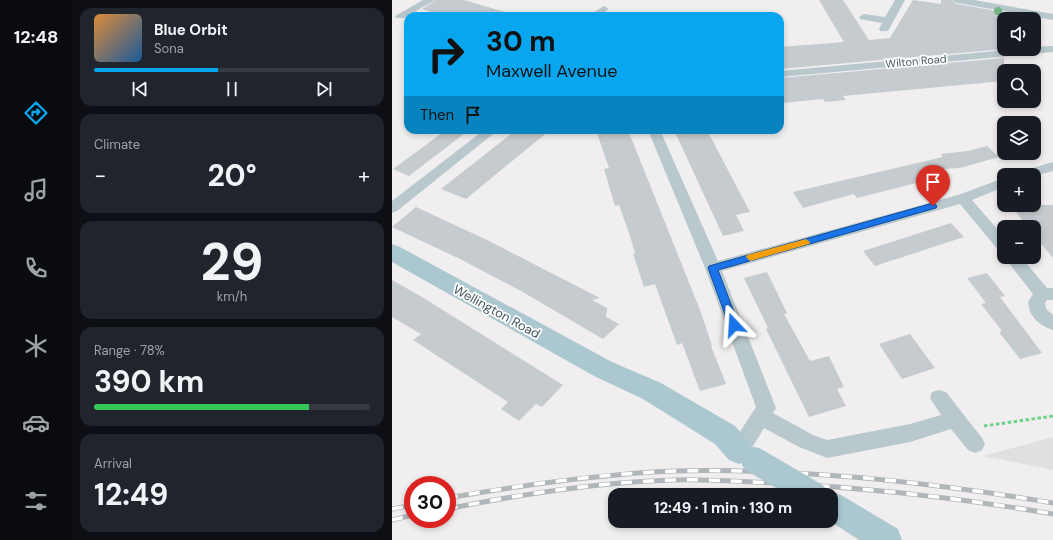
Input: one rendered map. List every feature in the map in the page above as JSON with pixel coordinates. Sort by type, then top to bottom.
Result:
[{"type":"main road","name":"Wellington Road","points":[[392,252],[603,369],[642,400],[713,444],[747,456],[802,488]]},
{"type":"main road","points":[[838,509],[887,540]]},
{"type":"street","points":[[408,12],[430,0]]},
{"type":"street","points":[[864,17],[886,25],[900,0]]},
{"type":"street","points":[[957,0],[1023,12]]},
{"type":"street","points":[[1034,2],[1034,12]]},
{"type":"street","points":[[599,12],[604,9]]},
{"type":"street","points":[[1041,15],[1053,17]]},
{"type":"street","name":"Wilton Road","points":[[784,74],[1053,49]]},
{"type":"street","points":[[392,208],[487,134]]},
{"type":"street","points":[[656,134],[713,268],[766,408],[747,456]]},
{"type":"street","points":[[1041,170],[1053,166]]},
{"type":"street","points":[[713,268],[963,198],[997,185]]},
{"type":"street","points":[[963,198],[997,239]]},
{"type":"street","points":[[1019,264],[1048,294],[1036,302],[1036,309],[1040,315],[1053,323]]},
{"type":"street","points":[[939,398],[964,431]]},
{"type":"street","points":[[762,417],[806,441],[826,449],[910,433],[964,431]]},
{"type":"path","points":[[964,431],[998,423],[1053,416]]},
{"type":"shaded area","points":[[1053,437],[1053,470],[983,456]]},
{"type":"building","points":[[436,0],[464,0],[505,12],[431,12],[422,9]]},
{"type":"building","points":[[819,0],[843,0],[869,40],[890,38],[913,0],[941,4],[941,0],[951,0],[957,4],[1002,12],[997,12],[997,50],[784,69],[784,47],[844,42]]},
{"type":"building","points":[[1004,58],[1004,64],[997,64],[997,82],[843,96],[846,100],[825,102],[823,99],[784,103],[784,78]]},
{"type":"building","points":[[441,134],[464,134],[409,176],[393,169]]},
{"type":"building","points":[[511,134],[545,134],[466,199],[441,189]]},
{"type":"building","points":[[597,134],[630,134],[700,310],[712,345],[711,346],[726,384],[700,391],[682,343],[677,345],[655,284],[644,287],[633,254],[635,253],[630,236],[619,205],[615,206],[604,169],[609,168]]},
{"type":"building","points":[[676,134],[709,134],[750,212],[736,215],[744,231],[723,236]]},
{"type":"building","points":[[987,146],[997,155],[997,158],[960,168],[943,169],[948,175],[857,198],[854,194],[803,208],[793,192],[943,157],[941,154],[968,151]]},
{"type":"building","points":[[1041,205],[1053,205],[1053,258],[1041,243],[1041,220],[1022,220],[1016,212],[1041,212]]},
{"type":"building","points":[[416,207],[487,240],[600,298],[592,300],[607,308],[606,317],[619,324],[603,339],[521,291],[460,259],[392,227]]},
{"type":"building","points":[[951,223],[964,237],[875,266],[863,251]]},
{"type":"building","points":[[767,272],[787,313],[784,314],[810,361],[829,356],[844,387],[837,389],[846,406],[809,417],[766,329],[768,328],[744,278]]},
{"type":"building","points":[[987,273],[1005,296],[1000,297],[1042,353],[1020,359],[999,332],[1002,331],[981,304],[986,303],[967,278]]},
{"type":"building","points":[[392,280],[422,297],[563,385],[542,407],[536,404],[519,421],[501,409],[508,402],[413,340],[421,334],[392,317]]},
{"type":"building","points":[[910,334],[935,368],[902,379],[879,344]]},
{"type":"railway","points":[[456,497],[589,477],[646,472],[723,471],[817,474],[865,478],[1006,495],[1053,503]]},
{"type":"railway","points":[[456,507],[503,498],[617,483],[713,480],[880,491],[949,498],[1053,514]]},
{"type":"railway","points":[[392,509],[404,507]]},
{"type":"railway","points":[[392,520],[404,517]]},
{"type":"slow traffic","points":[[750,257],[806,242]]},
{"type":"route","points":[[734,325],[713,268],[933,206]]}]
